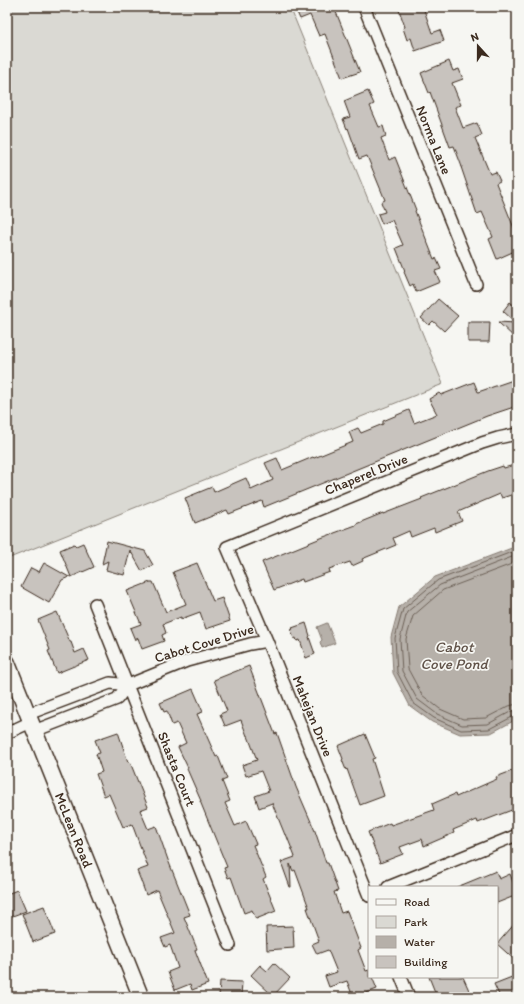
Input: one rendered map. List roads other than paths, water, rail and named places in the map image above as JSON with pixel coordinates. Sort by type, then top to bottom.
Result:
[{"type":"street","name":"Norma Lane","points":[[364,7],[476,284]]},
{"type":"street","name":"Chaperel Drive","points":[[228,547],[482,443],[517,434]]},
{"type":"street","name":"Mahejan Drive","points":[[228,547],[267,640],[368,892]]},
{"type":"street","name":"Shasta Court","points":[[95,604],[230,945]]},
{"type":"street","name":"Cabot Cove Drive","points":[[31,722],[110,683],[128,685],[187,661],[267,640]]},
{"type":"street","name":"McLean Road","points":[[7,662],[141,997]]},
{"type":"street","name":"Cabot Cove Drive","points":[[31,722],[117,699],[128,685]]},
{"type":"street","points":[[7,732],[31,722]]},
{"type":"street","points":[[390,886],[517,835]]},
{"type":"street","points":[[401,978],[409,997]]},
{"type":"water","name":"Cabot Cove Pond","points":[[517,546],[517,719],[491,733],[460,734],[432,722],[410,706],[393,673],[391,637],[399,607],[435,577]]},
{"type":"water","points":[[327,623],[335,643],[322,648],[320,642],[322,640],[317,627]]}]
